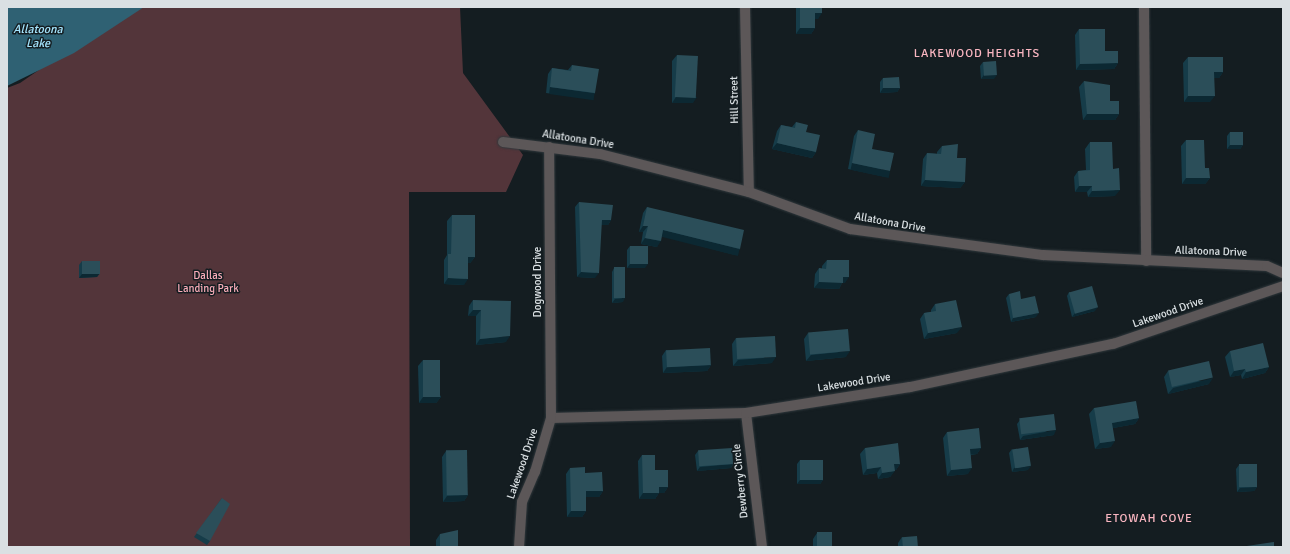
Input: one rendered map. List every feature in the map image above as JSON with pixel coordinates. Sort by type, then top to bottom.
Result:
[{"type":"street","name":"Hill Street","points":[[744,7],[749,192]]},
{"type":"street","points":[[1144,7],[1146,260]]},
{"type":"street","name":"Allatoona Drive","points":[[503,142],[600,154],[749,192],[850,229],[1043,255],[1267,266],[1283,273]]},
{"type":"street","name":"Dogwood Drive","points":[[549,147],[551,418]]},
{"type":"street","name":"Lakewood Drive","points":[[519,547],[522,502],[551,418],[746,413],[918,385],[1114,344],[1283,286]]},
{"type":"street","name":"Dewberry Circle","points":[[746,413],[762,547]]},
{"type":"green space","name":"Dallas Landing Park","points":[[115,7],[460,7],[463,73],[523,155],[506,192],[409,192],[410,547],[7,547],[7,88],[20,83],[100,28]]},
{"type":"water","name":"Allatoona Lake","points":[[7,7],[144,7],[74,53],[7,86]]},
{"type":"building","points":[[800,7],[822,7],[822,13],[815,13],[815,28],[800,28]]},
{"type":"building","points":[[1079,29],[1105,29],[1105,51],[1118,51],[1118,63],[1080,64]]},
{"type":"building","points":[[677,55],[698,56],[696,98],[675,97]]},
{"type":"building","points":[[1188,57],[1223,57],[1223,72],[1214,72],[1215,96],[1188,96]]},
{"type":"building","points":[[996,61],[997,75],[984,76],[983,62]]},
{"type":"building","points":[[572,65],[599,69],[595,93],[550,87],[552,68],[571,71]]},
{"type":"building","points":[[899,77],[900,88],[883,88],[883,78]]},
{"type":"building","points":[[1084,81],[1110,85],[1110,101],[1119,101],[1119,114],[1087,114]]},
{"type":"building","points":[[796,122],[808,125],[806,132],[820,135],[816,152],[777,143],[781,125],[795,128]]},
{"type":"building","points":[[858,130],[875,134],[872,149],[894,153],[890,171],[852,163]]},
{"type":"building","points":[[1230,132],[1243,132],[1243,145],[1230,145]]},
{"type":"building","points":[[1186,140],[1204,140],[1205,168],[1209,168],[1210,178],[1186,178]]},
{"type":"building","points":[[1090,142],[1112,142],[1113,169],[1119,168],[1120,190],[1092,191],[1092,186],[1079,186],[1078,171],[1090,170]]},
{"type":"building","points":[[958,144],[957,158],[966,158],[965,182],[925,180],[927,153],[941,154],[942,146]]},
{"type":"building","points":[[579,202],[613,205],[611,220],[602,220],[599,273],[581,272]]},
{"type":"building","points":[[647,207],[744,230],[740,249],[663,230],[661,241],[645,238],[648,226],[643,226]]},
{"type":"building","points":[[452,215],[475,215],[475,257],[468,257],[468,279],[448,278],[448,254],[451,254]]},
{"type":"building","points":[[630,246],[648,246],[648,264],[630,264]]},
{"type":"building","points":[[827,260],[849,260],[849,277],[843,277],[843,283],[819,282],[819,268],[826,269]]},
{"type":"building","points":[[82,261],[100,261],[100,274],[82,274]]},
{"type":"building","points":[[614,267],[625,267],[625,298],[614,298]]},
{"type":"building","points":[[1092,286],[1098,307],[1075,314],[1069,293]]},
{"type":"building","points":[[1020,291],[1021,299],[1035,296],[1039,313],[1013,318],[1009,294]]},
{"type":"building","points":[[473,300],[511,301],[510,336],[480,339],[481,310],[473,310]]},
{"type":"building","points":[[956,300],[962,327],[928,333],[924,313],[936,311],[935,304]]},
{"type":"building","points":[[848,329],[850,351],[810,354],[808,332]]},
{"type":"building","points":[[775,336],[776,357],[737,359],[736,338]]},
{"type":"building","points":[[1263,343],[1269,367],[1246,372],[1245,369],[1234,371],[1230,351]]},
{"type":"building","points":[[710,348],[711,365],[667,367],[666,350]]},
{"type":"building","points":[[423,360],[440,360],[440,397],[423,397]]},
{"type":"building","points":[[1209,361],[1213,378],[1172,387],[1168,370]]},
{"type":"building","points":[[1136,401],[1139,418],[1112,423],[1115,441],[1100,443],[1094,408]]},
{"type":"building","points":[[1054,414],[1056,430],[1021,434],[1019,418]]},
{"type":"building","points":[[979,428],[981,448],[970,449],[972,468],[951,470],[947,432]]},
{"type":"building","points":[[898,443],[900,464],[894,464],[895,471],[882,473],[881,467],[867,469],[865,448]]},
{"type":"building","points":[[1028,447],[1031,466],[1015,468],[1012,450]]},
{"type":"building","points":[[732,448],[733,464],[699,466],[698,450]]},
{"type":"building","points":[[446,450],[467,450],[468,495],[447,495]]},
{"type":"building","points":[[642,455],[655,455],[655,470],[668,470],[668,487],[659,487],[659,493],[643,493]]},
{"type":"building","points":[[800,460],[823,460],[823,480],[800,480]]},
{"type":"building","points":[[1239,464],[1257,464],[1257,487],[1239,487]]},
{"type":"building","points":[[585,467],[585,473],[602,472],[603,491],[586,491],[586,511],[571,511],[570,468]]},
{"type":"building","points":[[222,498],[230,504],[210,541],[196,533]]},
{"type":"building","points":[[458,530],[458,547],[440,547],[440,534]]},
{"type":"building","points":[[817,532],[832,532],[832,547],[817,547]]},
{"type":"building","points":[[917,536],[918,547],[903,547],[902,537]]},
{"type":"building","points":[[1274,542],[1274,547],[1240,547]]},
{"type":"district","name":"LAKEWOOD HEIGHTS","points":[[977,54]]},
{"type":"district","name":"ETOWAH COVE","points":[[1149,519]]}]
